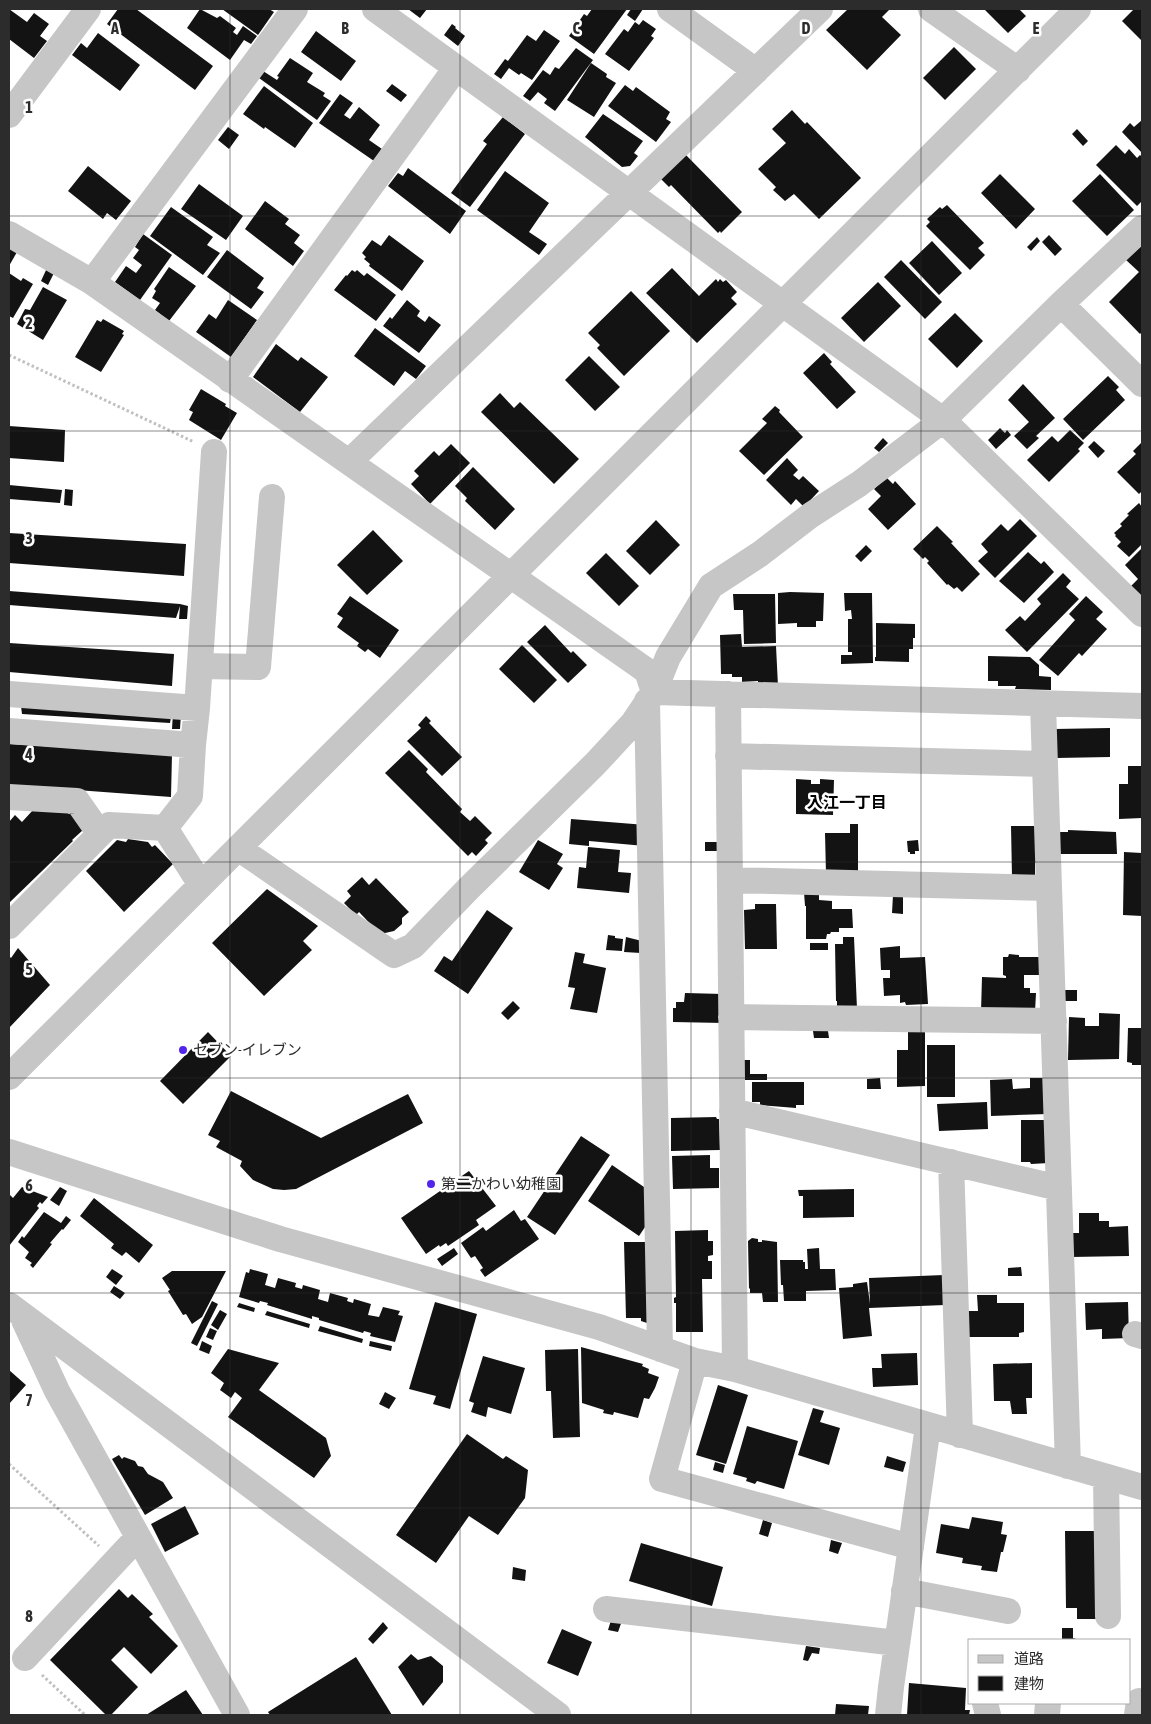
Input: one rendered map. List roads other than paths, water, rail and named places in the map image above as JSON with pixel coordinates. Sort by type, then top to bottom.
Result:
[{"type":"street","points":[[9,115],[88,9]]},
{"type":"street","points":[[92,282],[294,9]]},
{"type":"street","points":[[375,9],[943,420],[1142,614]]},
{"type":"street","points":[[670,9],[756,71]]},
{"type":"street","points":[[349,462],[820,9]]},
{"type":"street","points":[[931,9],[1018,70]]},
{"type":"street","points":[[9,1077],[1078,9]]},
{"type":"street","points":[[230,380],[456,68]]},
{"type":"street","points":[[238,848],[394,955],[413,946],[595,764],[633,723],[651,697],[668,657],[711,586],[760,554],[811,515],[859,484],[943,420],[1061,304],[1142,228]]},
{"type":"street","points":[[9,234],[92,282],[647,671],[651,697],[660,1349]]},
{"type":"street","points":[[1061,304],[1142,384]]},
{"type":"street","points":[[165,828],[190,796],[214,452]]},
{"type":"street","points":[[200,666],[258,667],[272,497]]},
{"type":"street","points":[[9,694],[197,708]]},
{"type":"street","points":[[651,697],[728,694],[1142,706]]},
{"type":"street","points":[[728,694],[735,1369]]},
{"type":"street","points":[[1043,704],[1068,1466]]},
{"type":"street","points":[[9,731],[193,745]]},
{"type":"street","points":[[728,756],[1045,764]]},
{"type":"street","points":[[9,797],[77,801],[100,834]]},
{"type":"street","points":[[9,926],[109,825],[165,828]]},
{"type":"street","points":[[165,828],[201,885]]},
{"type":"street","points":[[730,880],[1049,888]]},
{"type":"street","points":[[731,1017],[1054,1021]]},
{"type":"street","points":[[732,1111],[1059,1188]]},
{"type":"street","points":[[9,1152],[280,1239],[600,1327],[695,1361],[735,1369],[1142,1487]]},
{"type":"street","points":[[951,1162],[960,1435]]},
{"type":"street","points":[[16,1311],[57,1391],[237,1715]]},
{"type":"street","points":[[16,1311],[558,1715]]},
{"type":"street","points":[[695,1361],[662,1479],[911,1547]]},
{"type":"street","points":[[888,1715],[928,1426]]},
{"type":"street","points":[[1106,1477],[1108,1616]]},
{"type":"street","points":[[25,1658],[138,1537]]},
{"type":"street","points":[[904,1591],[1008,1611]]},
{"type":"street","points":[[606,1609],[897,1643]]},
{"type":"place","name":"セブン-イレブン","points":[[183,1050]]},
{"type":"place","name":"第二かわい幼稚園","points":[[431,1184]]},
{"type":"district","name":"入江一丁目","points":[[847,802]]}]
